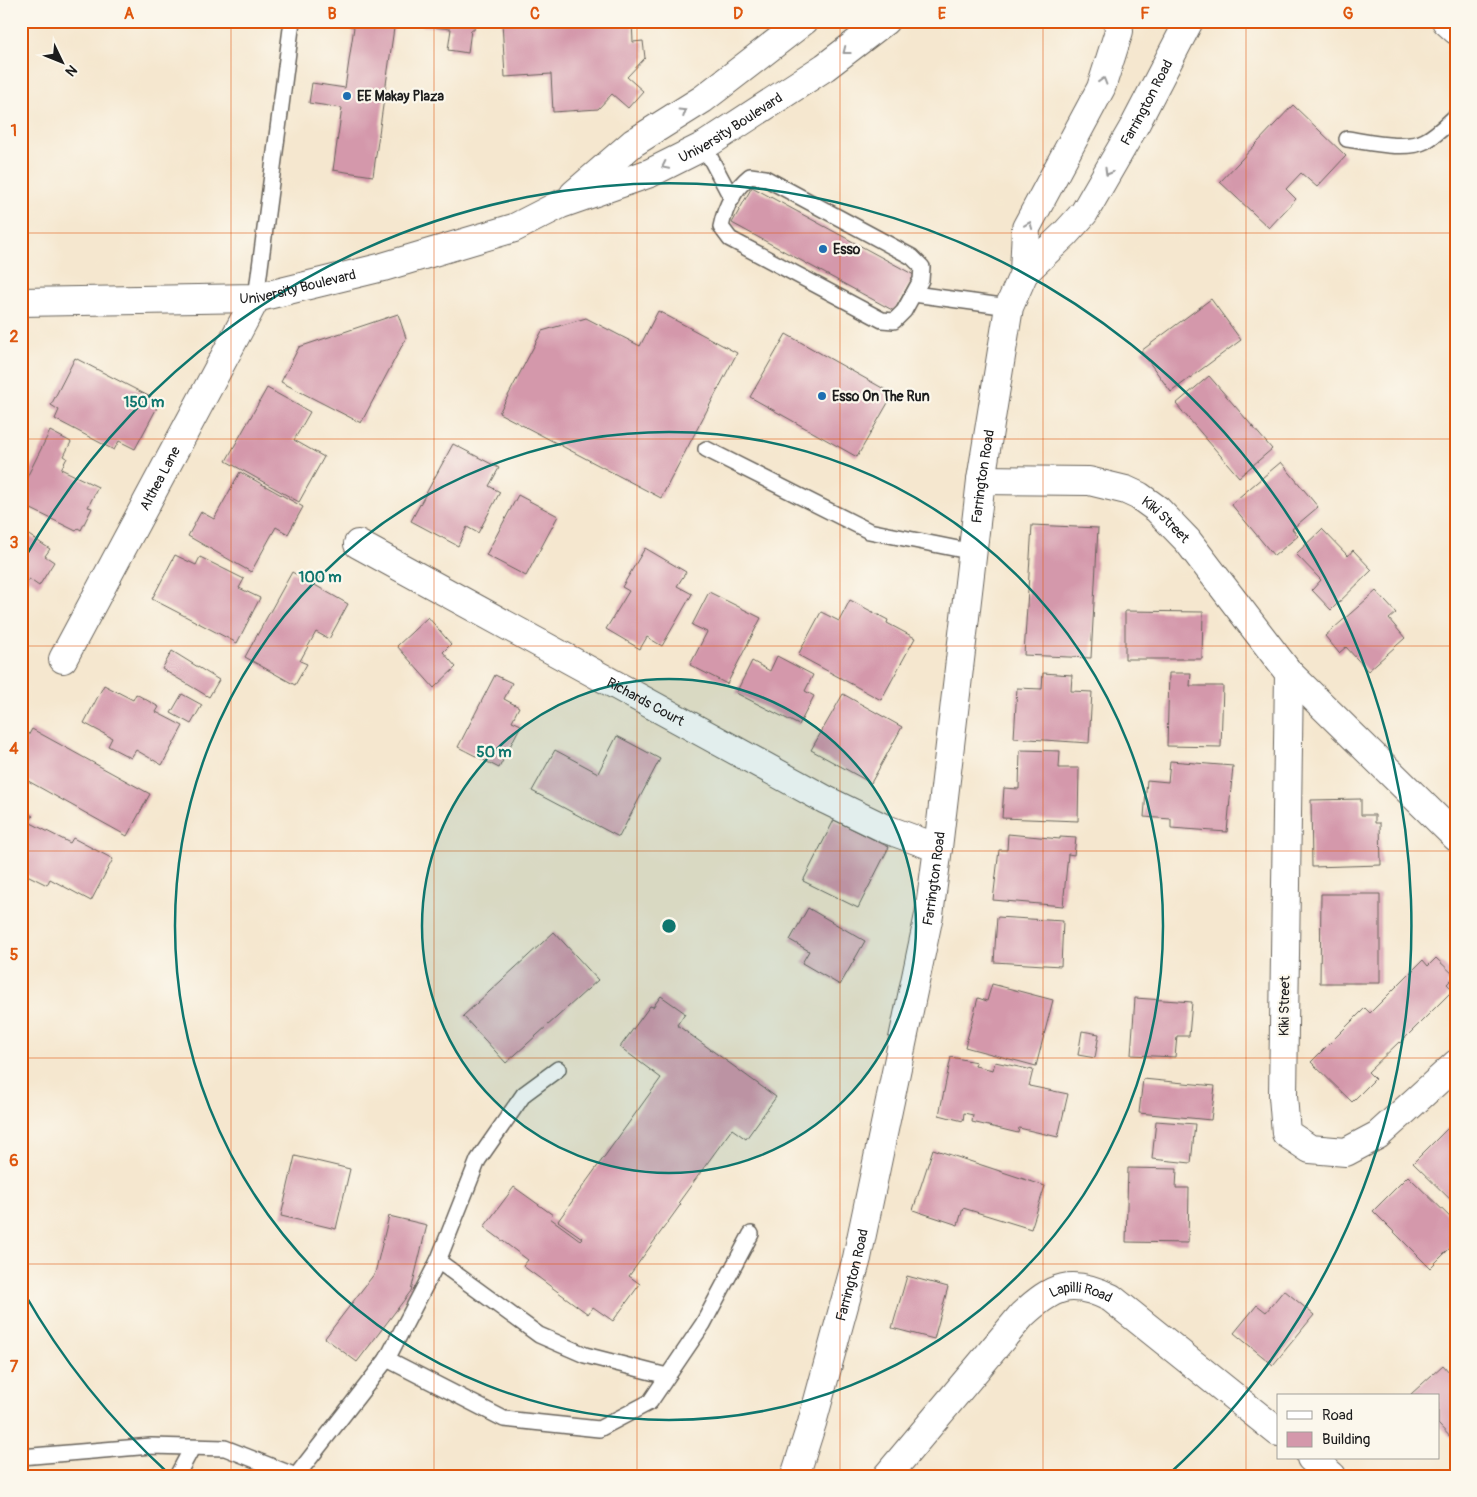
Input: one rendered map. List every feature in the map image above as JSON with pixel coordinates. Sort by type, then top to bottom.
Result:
[{"type":"main road","name":"University Boulevard","points":[[561,204],[633,143],[703,99],[804,21]]},
{"type":"main road","name":"University Boulevard","points":[[21,302],[256,298],[383,267],[514,228],[561,204],[650,173],[704,146],[825,67],[885,21]]},
{"type":"main road","name":"Farrington Road","points":[[795,1476],[812,1424],[857,1258],[929,915],[981,480],[1009,307],[1024,273],[1026,228],[1101,88],[1119,31],[1118,21]]},
{"type":"main road","name":"Farrington Road","points":[[1024,273],[1084,213],[1136,124],[1189,21]]},
{"type":"main road","points":[[1446,21],[1456,30]]},
{"type":"main road","name":"Althea Lane","points":[[63,659],[256,298]]},
{"type":"main road","name":"Kiki Street","points":[[981,480],[1090,481],[1126,490],[1139,496],[1156,509],[1187,540],[1289,673],[1456,837]]},
{"type":"main road","name":"Richards Court","points":[[358,544],[826,800],[886,829],[938,848]]},
{"type":"main road","name":"Kiki Street","points":[[1289,673],[1283,1096],[1286,1133],[1310,1149],[1346,1152],[1378,1135],[1456,1064]]},
{"type":"main road","name":"Lapilli Road","points":[[887,1476],[1022,1315],[1038,1300],[1051,1292],[1067,1287],[1096,1290],[1118,1303],[1277,1431]]},
{"type":"main road","points":[[1313,1460],[1332,1476]]},
{"type":"lane","points":[[256,298],[292,21]]},
{"type":"lane","points":[[1347,139],[1398,146],[1424,142],[1456,116]]},
{"type":"lane","points":[[704,146],[732,199]]},
{"type":"lane","points":[[750,176],[765,178],[912,257],[922,267],[921,280],[914,294],[904,311],[894,320],[882,320],[730,238],[721,227],[724,214],[738,186],[750,176]]},
{"type":"lane","points":[[914,294],[1009,307]]},
{"type":"lane","points":[[706,449],[869,531],[973,552]]},
{"type":"lane","points":[[21,1457],[152,1446],[224,1448],[296,1476],[388,1360],[438,1261],[478,1160],[524,1094],[558,1069]]},
{"type":"lane","points":[[388,1360],[504,1419],[599,1430],[650,1402],[703,1324],[751,1234]]},
{"type":"lane","points":[[438,1261],[539,1335],[585,1355],[667,1376]]},
{"type":"lane","points":[[177,1476],[192,1448]]},
{"type":"building","name":"EE Makay Plaza","points":[[328,21],[395,21],[373,176],[333,170],[342,108],[309,103],[312,83],[345,88],[354,27]]},
{"type":"building","points":[[423,21],[475,21],[474,30],[471,30],[468,53],[448,50],[451,29],[422,26]]},
{"type":"building","points":[[502,21],[632,21],[633,42],[643,41],[645,58],[627,77],[643,91],[628,108],[612,94],[598,109],[553,112],[551,74],[505,77]]},
{"type":"building","points":[[1293,105],[1346,156],[1317,187],[1301,173],[1286,189],[1296,199],[1269,228],[1220,182]]},
{"type":"building","name":"Esso","points":[[752,187],[914,275],[894,311],[732,223]]},
{"type":"building","points":[[1211,299],[1241,340],[1171,392],[1141,351]]},
{"type":"building","points":[[658,311],[737,353],[661,498],[499,413],[542,331],[586,318],[640,346]]},
{"type":"building","points":[[398,314],[406,338],[361,423],[281,382],[299,347]]},
{"type":"building","name":"Esso On The Run","points":[[786,334],[893,394],[857,457],[750,397]]},
{"type":"building","points":[[75,358],[160,402],[135,449],[119,441],[114,450],[55,419],[59,410],[51,405]]},
{"type":"building","points":[[1209,376],[1272,449],[1239,477],[1176,404]]},
{"type":"building","points":[[267,388],[310,412],[294,440],[324,457],[299,502],[226,461]]},
{"type":"building","points":[[50,431],[71,442],[64,456],[67,458],[61,469],[98,487],[88,507],[92,508],[81,530],[78,528],[76,531],[21,504],[21,489]]},
{"type":"building","points":[[453,444],[499,468],[489,486],[500,492],[478,533],[467,527],[458,546],[411,521]]},
{"type":"building","points":[[1281,462],[1318,507],[1292,529],[1298,536],[1274,556],[1231,504]]},
{"type":"building","points":[[240,472],[303,507],[288,534],[276,527],[251,572],[188,536],[201,512],[214,519]]},
{"type":"building","points":[[518,495],[558,516],[526,576],[486,555]]},
{"type":"building","points":[[1032,525],[1098,528],[1091,658],[1024,655]]},
{"type":"building","points":[[1322,529],[1348,556],[1353,550],[1372,570],[1331,610],[1312,590],[1321,580],[1296,554]]},
{"type":"building","points":[[21,530],[50,549],[45,556],[54,562],[39,586],[29,579],[21,591]]},
{"type":"building","points":[[645,548],[686,572],[677,586],[692,594],[662,646],[647,637],[640,649],[606,629],[629,591],[622,587]]},
{"type":"building","points":[[175,555],[196,565],[200,557],[244,579],[239,588],[260,598],[237,643],[152,599]]},
{"type":"building","points":[[292,572],[348,604],[329,639],[316,632],[300,661],[307,664],[295,685],[245,657]]},
{"type":"building","points":[[1376,591],[1396,613],[1389,619],[1405,638],[1368,671],[1346,647],[1339,653],[1325,636]]},
{"type":"building","points":[[709,592],[761,618],[727,684],[690,665],[707,632],[692,625]]},
{"type":"building","points":[[850,600],[888,620],[887,623],[915,638],[881,700],[798,655],[821,612],[839,621]]},
{"type":"building","points":[[1125,611],[1203,612],[1202,659],[1125,659]]},
{"type":"building","points":[[428,617],[451,644],[443,652],[456,667],[434,688],[397,646]]},
{"type":"building","points":[[172,651],[219,680],[209,697],[162,669]]},
{"type":"building","points":[[777,656],[813,675],[805,691],[814,696],[799,725],[736,693],[752,661],[770,671]]},
{"type":"building","points":[[1043,673],[1072,675],[1071,691],[1092,692],[1089,743],[1014,738],[1017,688],[1042,689]]},
{"type":"building","points":[[1169,673],[1191,673],[1190,686],[1223,686],[1221,747],[1167,746]]},
{"type":"building","points":[[495,675],[512,683],[504,699],[519,707],[512,721],[521,725],[499,768],[458,747]]},
{"type":"building","points":[[104,685],[133,700],[136,694],[159,707],[156,712],[183,726],[162,765],[136,750],[131,758],[108,746],[112,738],[84,723]]},
{"type":"building","points":[[182,694],[202,705],[191,724],[171,713]]},
{"type":"building","points":[[843,694],[902,727],[871,783],[811,750]]},
{"type":"building","points":[[32,729],[150,794],[127,836],[21,777],[21,749]]},
{"type":"building","points":[[617,736],[660,759],[619,837],[532,791],[555,750],[598,773]]},
{"type":"building","points":[[1020,750],[1060,751],[1059,768],[1079,768],[1078,821],[1002,818],[1004,788],[1019,789]]},
{"type":"building","points":[[1170,761],[1233,766],[1227,832],[1171,828],[1171,819],[1144,817],[1147,780],[1168,782]]},
{"type":"building","points":[[1361,799],[1361,815],[1375,815],[1375,823],[1380,823],[1381,865],[1312,867],[1311,800]]},
{"type":"building","points":[[21,810],[33,816],[29,822],[70,843],[73,838],[113,859],[91,901],[50,879],[47,885],[21,872]]},
{"type":"building","points":[[834,820],[889,847],[858,908],[803,881]]},
{"type":"building","points":[[1008,834],[1060,839],[1060,837],[1076,838],[1074,855],[1068,854],[1063,906],[993,900],[999,850],[1007,850]]},
{"type":"building","points":[[1321,894],[1380,894],[1380,983],[1320,983]]},
{"type":"building","points":[[808,908],[865,941],[840,985],[802,963],[809,951],[790,940]]},
{"type":"building","points":[[997,917],[1063,921],[1061,966],[994,962]]},
{"type":"building","points":[[554,932],[598,980],[506,1063],[463,1016]]},
{"type":"building","points":[[1436,958],[1455,976],[1447,984],[1453,990],[1368,1072],[1375,1079],[1352,1102],[1311,1062],[1365,1008],[1370,1013],[1423,960],[1428,966]]},
{"type":"building","points":[[992,984],[1053,1000],[1036,1066],[965,1047],[978,998],[987,1001]]},
{"type":"building","points":[[661,996],[685,1013],[677,1025],[776,1097],[746,1139],[732,1129],[679,1202],[681,1204],[629,1276],[640,1284],[613,1321],[593,1307],[588,1314],[523,1266],[528,1260],[484,1227],[514,1187],[553,1215],[550,1218],[580,1240],[582,1238],[558,1221],[661,1078],[620,1047],[650,1006],[653,1007]]},
{"type":"building","points":[[1135,998],[1192,1002],[1189,1036],[1177,1036],[1175,1057],[1131,1055]]},
{"type":"building","points":[[1082,1031],[1099,1034],[1095,1058],[1078,1055]]},
{"type":"building","points":[[951,1057],[976,1062],[975,1066],[993,1070],[995,1062],[1033,1070],[1029,1086],[1068,1094],[1058,1137],[1019,1128],[1018,1133],[972,1122],[973,1115],[964,1113],[963,1121],[939,1115]]},
{"type":"building","points":[[1143,1079],[1215,1086],[1211,1120],[1139,1113]]},
{"type":"building","points":[[1156,1121],[1195,1124],[1191,1163],[1152,1159]]},
{"type":"building","points":[[1454,1122],[1456,1124],[1456,1205],[1413,1163]]},
{"type":"building","points":[[933,1149],[1045,1186],[1031,1229],[963,1208],[958,1225],[913,1210]]},
{"type":"building","points":[[295,1156],[350,1169],[336,1229],[281,1216]]},
{"type":"building","points":[[1128,1168],[1177,1169],[1176,1188],[1189,1188],[1188,1243],[1126,1242]]},
{"type":"building","points":[[1408,1176],[1456,1223],[1456,1242],[1430,1268],[1373,1211]]},
{"type":"building","points":[[389,1216],[427,1225],[411,1291],[357,1362],[325,1338],[375,1273]]},
{"type":"building","points":[[907,1276],[948,1287],[934,1339],[892,1328]]},
{"type":"building","points":[[1284,1290],[1314,1315],[1273,1365],[1234,1333],[1257,1305],[1266,1312]]},
{"type":"building","points":[[1443,1365],[1456,1380],[1456,1443],[1440,1426],[1440,1394],[1411,1394]]},
{"type":"place","name":"EE Makay Plaza","points":[[347,96]]},
{"type":"place","name":"Esso","points":[[823,249]]},
{"type":"place","name":"Esso On The Run","points":[[822,396]]}]
